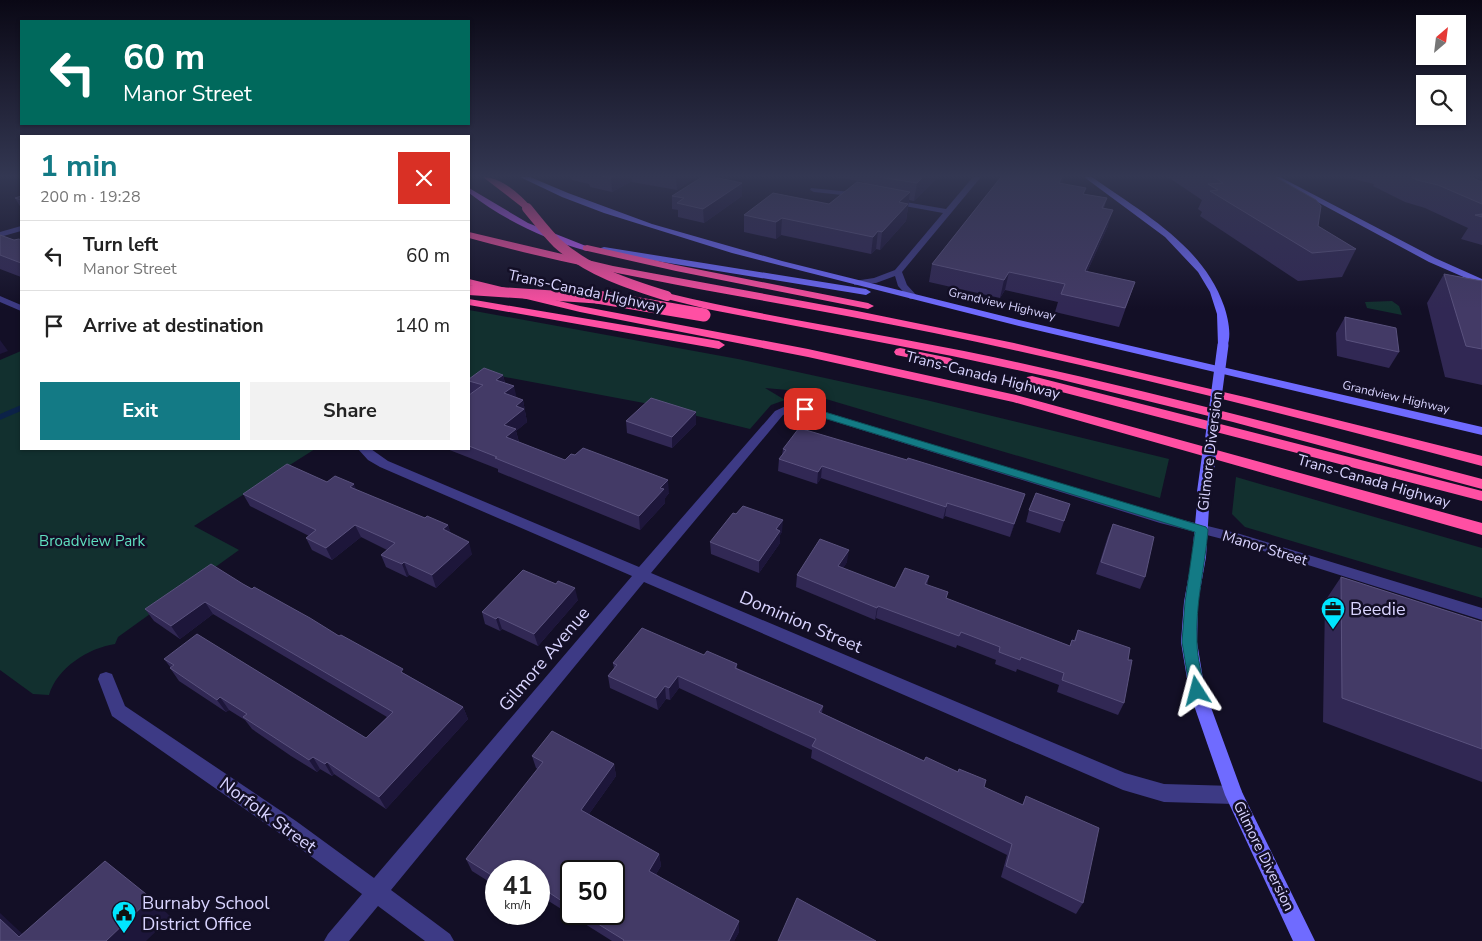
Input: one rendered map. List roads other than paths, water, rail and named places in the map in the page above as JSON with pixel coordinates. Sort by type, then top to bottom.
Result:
[{"type":"highway","points":[[538,221],[560,246],[576,258],[612,278],[667,296],[741,312],[924,346],[1081,380],[1482,484]]},
{"type":"highway","name":"Trans-Canada Highway","points":[[470,235],[523,251],[590,266],[857,314],[958,335],[1368,431],[1482,461]]},
{"type":"highway","points":[[587,248],[676,268],[877,308],[1143,377]]},
{"type":"highway","name":"Trans-Canada Highway","points":[[470,282],[580,309],[808,353],[1016,400],[1482,529]]},
{"type":"highway","points":[[470,290],[595,297],[704,315],[1015,376],[1482,496]]},
{"type":"highway","points":[[470,302],[709,344],[808,353]]},
{"type":"main road","points":[[515,221],[565,242],[587,248],[779,277],[1008,320]]},
{"type":"main road","name":"Grandview Highway","points":[[633,221],[913,297],[1482,431]]},
{"type":"main road","name":"Gilmore Diversion","points":[[1147,221],[1169,237],[1201,268],[1223,314],[1223,345],[1204,492],[1199,557],[1191,602],[1190,642],[1197,691],[1234,794],[1304,941]]},
{"type":"main road","points":[[1358,221],[1432,260],[1482,282]]},
{"type":"street","points":[[857,283],[876,280],[898,272],[941,221]]},
{"type":"street","points":[[0,235],[20,228]]},
{"type":"street","points":[[898,272],[903,286],[913,297]]},
{"type":"street","points":[[0,299],[20,308]]},
{"type":"street","name":"Manor Street","points":[[788,408],[805,409],[1202,530],[1240,539],[1482,614]]},
{"type":"street","name":"Gilmore Avenue","points":[[335,941],[779,413],[788,408]]},
{"type":"street","name":"Dominion Street","points":[[365,450],[384,464],[1138,787],[1164,793],[1234,794]]},
{"type":"street","name":"Norfolk Street","points":[[106,679],[118,710],[289,828],[443,941]]},
{"type":"waterway","points":[[0,417],[20,408]]},
{"type":"place","name":"Beedie","points":[[1333,630]]},
{"type":"place","name":"Burnaby School District Office","points":[[124,934]]},
{"type":"park label","name":"Broadview Park","points":[[92,541]]}]
